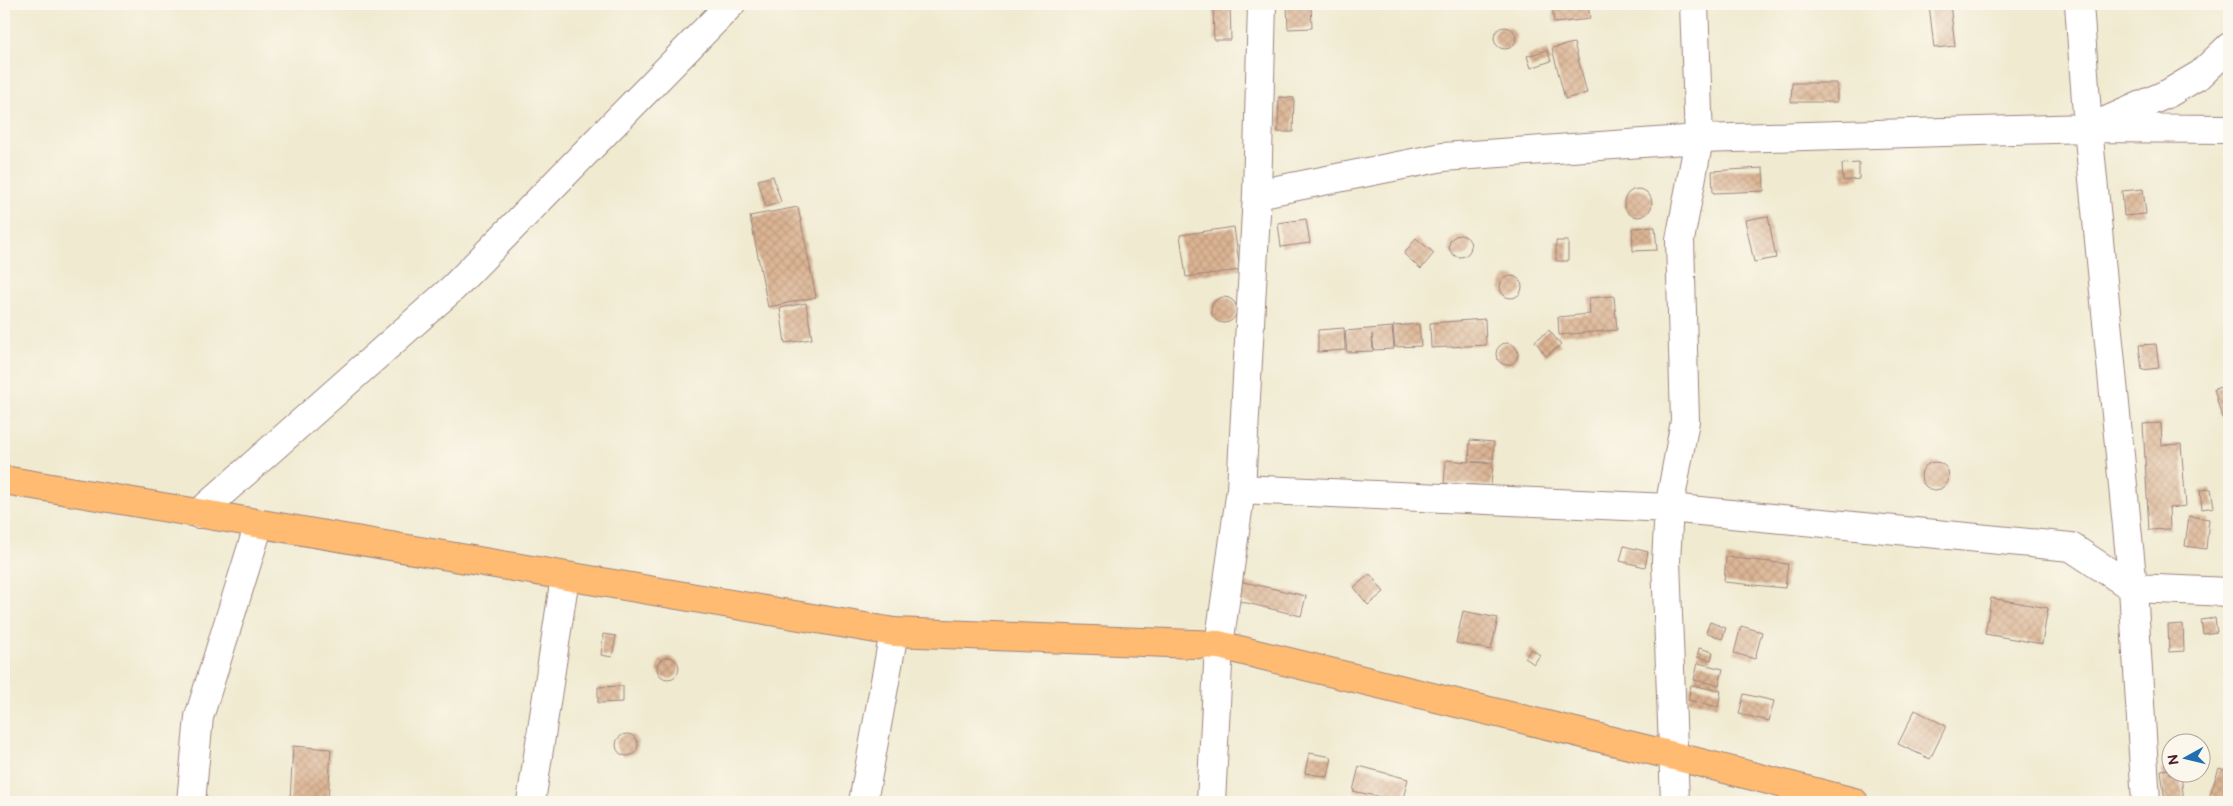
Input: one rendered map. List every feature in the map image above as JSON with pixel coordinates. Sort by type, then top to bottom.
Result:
[{"type":"main road","points":[[4,480],[565,578],[894,632],[1219,645],[1854,802]]},
{"type":"street","points":[[198,514],[452,288],[730,4]]},
{"type":"street","points":[[1211,802],[1219,645],[1241,488],[1257,194],[1262,4]]},
{"type":"street","points":[[1675,802],[1666,562],[1669,508],[1685,421],[1680,240],[1699,139],[1694,4]]},
{"type":"street","points":[[2079,4],[2088,128],[2133,588],[2146,802]]},
{"type":"street","points":[[2088,128],[2169,93],[2201,74],[2229,47]]},
{"type":"street","points":[[1257,194],[1443,156],[1699,139],[2088,128],[2229,129]]},
{"type":"street","points":[[1241,488],[1669,508],[2071,547],[2133,588],[2229,592]]},
{"type":"street","points":[[191,802],[199,718],[259,524]]},
{"type":"street","points":[[531,802],[565,578]]},
{"type":"street","points":[[863,802],[894,632]]},
{"type":"building","points":[[1230,4],[1231,40],[1214,40],[1213,5]]},
{"type":"building","points":[[1287,4],[1311,4],[1312,28],[1288,29]]},
{"type":"building","points":[[1552,4],[1588,4],[1590,19],[1554,23]]},
{"type":"building","points":[[1929,4],[1950,4],[1955,46],[1934,48]]},
{"type":"building","points":[[1505,27],[1513,30],[1516,38],[1513,46],[1505,49],[1497,46],[1494,38],[1497,30]]},
{"type":"building","points":[[1574,43],[1587,93],[1565,99],[1552,48]]},
{"type":"building","points":[[1547,50],[1551,61],[1531,68],[1527,56]]},
{"type":"building","points":[[1792,83],[1837,83],[1837,102],[1791,102]]},
{"type":"building","points":[[1279,97],[1294,98],[1293,132],[1278,132]]},
{"type":"building","points":[[1859,163],[1859,179],[1843,181],[1842,164]]},
{"type":"building","points":[[1763,168],[1764,191],[1713,193],[1712,171]]},
{"type":"building","points":[[773,176],[781,202],[766,207],[758,180]]},
{"type":"building","points":[[1638,189],[1648,193],[1652,203],[1648,213],[1638,217],[1628,213],[1624,203],[1628,193]]},
{"type":"building","points":[[2143,189],[2146,214],[2124,216],[2122,191]]},
{"type":"building","points":[[798,207],[816,297],[768,307],[750,216]]},
{"type":"building","points":[[1768,216],[1776,258],[1754,262],[1745,220]]},
{"type":"building","points":[[1306,219],[1310,243],[1281,247],[1278,223]]},
{"type":"building","points":[[1234,227],[1240,270],[1186,277],[1180,235]]},
{"type":"building","points":[[1655,227],[1657,250],[1633,251],[1632,228]]},
{"type":"building","points":[[1460,235],[1468,238],[1471,246],[1468,254],[1460,257],[1452,254],[1449,246],[1452,238]]},
{"type":"building","points":[[1416,238],[1434,253],[1421,269],[1404,254]]},
{"type":"building","points":[[1556,241],[1568,241],[1568,261],[1556,261]]},
{"type":"building","points":[[1507,276],[1515,276],[1522,283],[1522,291],[1515,298],[1507,298],[1500,291],[1500,283]]},
{"type":"building","points":[[1614,296],[1617,330],[1559,335],[1558,317],[1590,314],[1589,298]]},
{"type":"building","points":[[1224,297],[1233,301],[1237,310],[1233,319],[1224,323],[1215,319],[1211,310],[1215,301]]},
{"type":"building","points":[[806,303],[812,339],[785,343],[780,308]]},
{"type":"building","points":[[1485,319],[1486,345],[1431,348],[1430,323]]},
{"type":"building","points":[[1419,324],[1421,346],[1395,347],[1393,326]]},
{"type":"building","points":[[1392,327],[1394,349],[1374,350],[1372,334],[1373,351],[1347,352],[1345,331]]},
{"type":"building","points":[[1344,328],[1345,350],[1318,352],[1318,330]]},
{"type":"building","points":[[1549,330],[1561,345],[1546,356],[1535,341]]},
{"type":"building","points":[[1503,343],[1511,343],[1518,350],[1518,358],[1511,365],[1503,365],[1496,358],[1496,350]]},
{"type":"building","points":[[2156,344],[2159,368],[2142,370],[2139,345]]},
{"type":"building","points":[[2229,385],[2229,416],[2222,418],[2214,389]]},
{"type":"building","points":[[2161,423],[2162,445],[2181,444],[2186,506],[2169,508],[2170,529],[2149,530],[2143,424]]},
{"type":"building","points":[[1470,440],[1494,442],[1493,462],[1472,462],[1493,464],[1491,486],[1444,483],[1446,460],[1469,462]]},
{"type":"building","points":[[1935,462],[1945,466],[1949,476],[1945,486],[1935,490],[1925,486],[1921,476],[1925,466]]},
{"type":"building","points":[[2211,489],[2214,507],[2202,509],[2200,490]]},
{"type":"building","points":[[2189,516],[2209,519],[2206,549],[2185,546]]},
{"type":"building","points":[[1624,546],[1648,552],[1645,567],[1620,561]]},
{"type":"building","points":[[1726,557],[1788,564],[1785,588],[1724,582]]},
{"type":"building","points":[[1370,574],[1384,592],[1368,605],[1354,587]]},
{"type":"building","points":[[1239,581],[1306,596],[1301,616],[1234,600]]},
{"type":"building","points":[[1991,598],[2048,608],[2042,644],[1985,634]]},
{"type":"building","points":[[1463,611],[1498,618],[1491,650],[1456,643]]},
{"type":"building","points":[[2215,618],[2217,632],[2203,634],[2201,620]]},
{"type":"building","points":[[1710,622],[1726,628],[1722,639],[1706,632]]},
{"type":"building","points":[[2183,624],[2184,651],[2169,652],[2168,625]]},
{"type":"building","points":[[1741,626],[1762,632],[1755,659],[1734,653]]},
{"type":"building","points":[[603,634],[616,636],[612,657],[601,655]]},
{"type":"building","points":[[1699,648],[1713,652],[1711,660],[1697,657]]},
{"type":"building","points":[[1531,649],[1540,655],[1534,664],[1525,658]]},
{"type":"building","points":[[668,657],[676,660],[679,668],[676,676],[668,679],[660,676],[657,668],[660,660]]},
{"type":"building","points":[[1698,663],[1723,669],[1719,685],[1694,680]]},
{"type":"building","points":[[1691,685],[1721,691],[1718,707],[1688,700]]},
{"type":"building","points":[[623,686],[623,702],[598,703],[598,687]]},
{"type":"building","points":[[1744,694],[1774,701],[1769,721],[1739,714]]},
{"type":"building","points":[[1915,710],[1946,726],[1930,759],[1898,744]]},
{"type":"building","points":[[627,734],[635,737],[638,745],[635,753],[627,756],[619,753],[616,745],[619,737]]},
{"type":"building","points":[[293,746],[331,749],[328,802],[290,801]]},
{"type":"building","points":[[1309,753],[1332,757],[1328,777],[1305,773]]},
{"type":"building","points":[[1359,766],[1408,779],[1402,802],[1353,791]]},
{"type":"building","points":[[2219,768],[2229,771],[2229,801],[2210,795]]},
{"type":"building","points":[[2163,784],[2182,784],[2184,802],[2165,802]]}]
